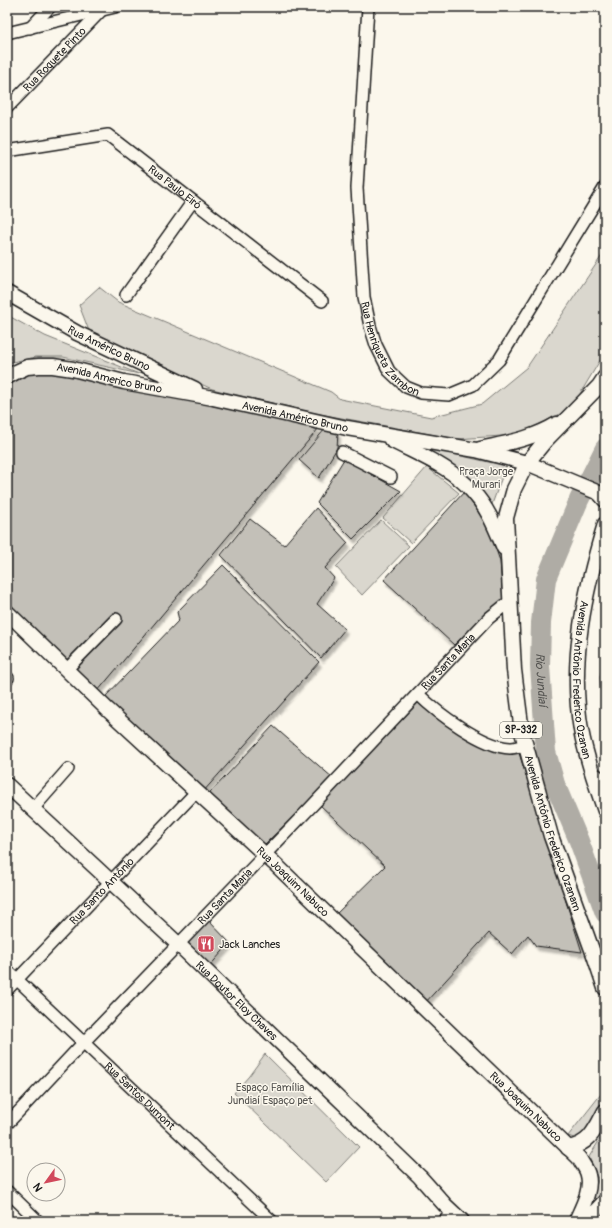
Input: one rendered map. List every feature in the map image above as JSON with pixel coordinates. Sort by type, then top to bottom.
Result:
[{"type":"main road","name":"Rua Américo Bruno","points":[[7,294],[77,334],[213,398]]},
{"type":"main road","name":"Avenida Americo Bruno","points":[[7,377],[27,367],[53,366],[73,369],[124,382],[213,398]]},
{"type":"main road","points":[[476,450],[516,441],[549,429],[574,413],[599,386],[605,377]]},
{"type":"main road","name":"Avenida Américo Bruno","points":[[213,398],[378,433]]},
{"type":"main road","name":"Avenida Antônio Frederico Ozanam","points":[[574,413],[545,441],[527,463],[514,489],[506,518],[510,601],[514,670],[525,745],[551,836],[605,988]]},
{"type":"main road","points":[[378,433],[476,450],[527,463],[602,496]]},
{"type":"main road","points":[[378,433],[441,465],[460,478],[474,493],[494,522],[508,559]]},
{"type":"main road","name":"Avenida Antônio Frederico Ozanan","points":[[605,524],[596,556],[579,637],[577,674],[581,730],[605,812]]},
{"type":"main road","name":"Rua Joaquim Nabuco","points":[[10,615],[66,670],[265,855],[579,1158],[589,1176],[589,1185],[586,1197],[576,1221]]},
{"type":"main road","name":"Rua Doutor Eloy Chaves","points":[[7,785],[32,810],[112,881],[420,1177],[453,1218]]},
{"type":"main road","points":[[568,1148],[576,1147],[588,1140],[596,1129],[605,1111]]},
{"type":"main road","points":[[586,1221],[605,1201]]},
{"type":"street","points":[[29,28],[50,7]]},
{"type":"street","points":[[7,33],[115,7]]},
{"type":"street","name":"Rua Henriqueta Zambon","points":[[368,7],[356,188],[364,297],[370,326],[376,345],[389,371],[406,387],[421,392],[449,395],[473,385],[499,360],[605,187]]},
{"type":"street","name":"Rua Roquete Pinto","points":[[7,108],[102,10]]},
{"type":"street","name":"Rua Paulo Eiró","points":[[7,151],[108,136],[322,301]]},
{"type":"street","points":[[126,295],[192,201]]},
{"type":"street","points":[[342,452],[391,477]]},
{"type":"street","name":"Rua Santa Maria","points":[[7,1124],[83,1043],[265,855],[489,618],[510,601]]},
{"type":"street","points":[[66,670],[116,619]]},
{"type":"street","points":[[418,694],[427,704],[464,729],[489,743],[510,748],[525,745]]},
{"type":"street","points":[[32,810],[68,769]]},
{"type":"street","points":[[592,771],[605,781]]},
{"type":"street","name":"Rua Santo Antônio","points":[[7,990],[196,792]]},
{"type":"street","name":"Rua Santos Dumont","points":[[7,970],[272,1221]]},
{"type":"street","points":[[7,1192],[38,1221]]},
{"type":"green space","points":[[605,251],[605,352],[571,409],[516,435],[457,439],[314,413],[212,389],[103,340],[89,331],[79,305],[99,287],[118,302],[331,392],[340,399],[431,417],[482,404],[527,367]]},
{"type":"green space","points":[[7,315],[45,336],[139,374],[63,357],[36,357],[7,363]]},
{"type":"green space","name":"Praça Jorge Murari","points":[[418,446],[506,466],[491,507]]},
{"type":"green space","points":[[427,467],[459,493],[411,543],[383,518]]},
{"type":"green space","points":[[381,520],[409,546],[362,595],[336,567]]},
{"type":"green space","points":[[605,660],[605,759],[600,676]]},
{"type":"green space","name":"Espaço Família Jundiaí Espaço pet","points":[[265,1054],[359,1147],[326,1182],[234,1093]]},
{"type":"green space","points":[[605,1089],[605,1102],[588,1132],[581,1139],[568,1136]]},
{"type":"green space","points":[[605,1131],[605,1192],[590,1209],[598,1179],[589,1157]]},
{"type":"building","points":[[44,370],[319,428],[97,692],[7,606],[7,386],[23,375]]},
{"type":"building","points":[[325,429],[338,433],[337,448],[319,478],[299,460]]},
{"type":"building","points":[[344,459],[401,491],[353,539],[317,503]]},
{"type":"building","points":[[464,492],[488,526],[500,561],[503,600],[486,613],[454,645],[384,580]]},
{"type":"building","points":[[316,508],[348,543],[325,568],[334,578],[317,604],[345,629],[321,658],[221,555],[250,519],[284,545]]},
{"type":"building","points":[[223,565],[319,662],[202,793],[103,699],[179,620],[177,612]]},
{"type":"building","points":[[418,703],[431,713],[487,747],[519,753],[582,952],[536,946],[528,935],[512,954],[489,933],[424,1004],[335,915],[385,866],[320,805]]},
{"type":"building","points":[[273,726],[333,778],[264,845],[209,794]]},
{"type":"building","name":"Jack Lanches","points":[[208,920],[230,943],[207,969],[182,945]]},
{"type":"waterway","name":"Rio Jundiaí","points":[[605,448],[579,500],[546,579],[541,623],[540,666],[546,752],[555,784],[579,841],[605,913]]},
{"type":"place","name":"Jack Lanches","points":[[206,944]]}]
